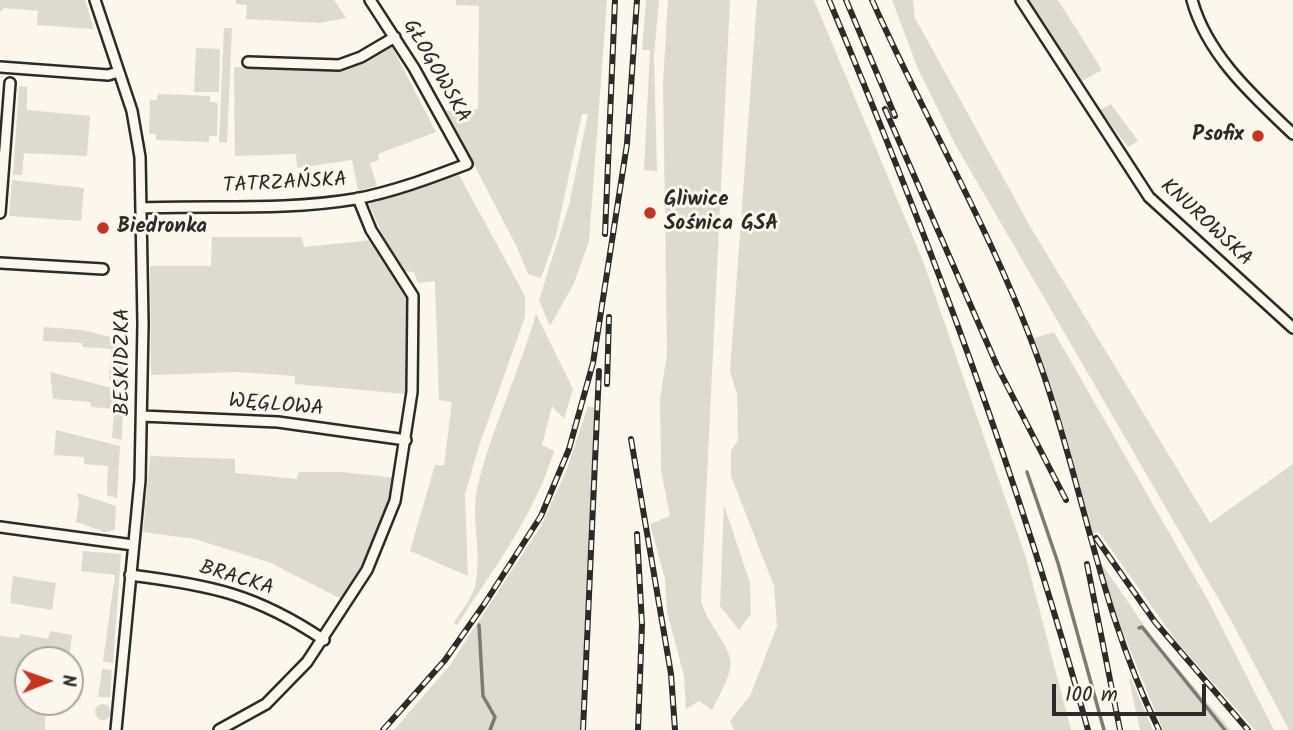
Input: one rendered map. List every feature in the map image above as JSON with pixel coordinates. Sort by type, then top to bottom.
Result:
[{"type":"street","name":"BESKIDZKA","points":[[95,0],[137,127],[141,208],[140,480],[116,730]]},
{"type":"street","name":"GŁOGOWSKA","points":[[370,0],[395,37],[467,164]]},
{"type":"street","name":"KNUROWSKA","points":[[1021,0],[1149,197],[1293,328]]},
{"type":"street","points":[[1192,0],[1202,27],[1223,59],[1244,86],[1293,134]]},
{"type":"street","points":[[248,62],[339,65],[351,62],[395,37]]},
{"type":"street","points":[[0,67],[108,75],[118,72]]},
{"type":"street","points":[[0,213],[10,83]]},
{"type":"street","name":"TATRZAŃSKA","points":[[141,208],[294,206],[358,198],[414,184],[467,164]]},
{"type":"street","points":[[219,730],[267,704],[324,640],[367,570],[395,501],[406,440],[414,365],[413,296],[371,230],[358,198]]},
{"type":"street","points":[[0,263],[103,269]]},
{"type":"street","name":"WĘGLOWA","points":[[142,416],[278,422],[406,440]]},
{"type":"street","points":[[0,527],[133,544]]},
{"type":"street","name":"BRACKA","points":[[130,575],[204,584],[268,606],[324,640]]},
{"type":"shaded area","points":[[0,0],[85,0],[94,29],[37,25],[38,11],[4,8],[0,12]]},
{"type":"shaded area","points":[[236,0],[334,0],[346,18],[320,23],[246,19],[247,5],[236,4]]},
{"type":"shaded area","points":[[456,0],[607,0],[589,241],[574,283],[550,326],[539,300],[569,205],[588,114],[582,114],[556,236],[541,278],[528,274],[517,247],[446,111],[478,109],[479,6],[456,5]]},
{"type":"shaded area","points":[[646,0],[659,0],[654,56],[657,171],[644,170],[650,50],[642,50]]},
{"type":"shaded area","points":[[668,0],[730,0],[701,601],[725,645],[730,669],[712,710],[699,701],[686,709],[684,676],[667,612],[665,579],[650,524],[670,516],[661,470],[660,399],[667,354],[663,82]]},
{"type":"shaded area","points":[[757,0],[814,0],[923,261],[1026,558],[1071,730],[734,730],[730,721],[750,696],[777,626],[774,586],[731,476],[731,451],[738,440],[737,394],[730,371]]},
{"type":"shaded area","points":[[892,0],[913,0],[915,18],[1031,228],[1210,523],[1293,464],[1293,730],[1289,730],[1232,622],[955,144],[918,69]]},
{"type":"shaded area","points":[[1027,0],[1058,0],[1102,70],[1082,81]]},
{"type":"shaded area","points":[[224,28],[232,28],[227,143],[219,142]]},
{"type":"shaded area","points":[[392,47],[436,132],[378,154],[379,160],[370,163],[377,186],[358,191],[352,160],[297,168],[296,154],[235,156],[234,67],[314,70],[355,65]]},
{"type":"shaded area","points":[[196,48],[220,49],[219,92],[194,92]]},
{"type":"shaded area","points":[[19,86],[27,87],[27,110],[90,116],[87,156],[24,153],[22,175],[13,175]]},
{"type":"shaded area","points":[[158,94],[210,96],[210,102],[218,103],[217,136],[209,136],[209,142],[156,140],[156,134],[149,134],[150,100],[157,100]]},
{"type":"shaded area","points":[[1111,104],[1138,141],[1128,147],[1100,110]]},
{"type":"shaded area","points":[[459,175],[525,296],[525,317],[479,446],[465,494],[468,576],[410,551],[435,465],[444,465],[452,402],[439,400],[435,281],[418,283],[414,272],[403,271],[388,249],[369,204]]},
{"type":"shaded area","points":[[12,180],[84,188],[81,221],[9,216]]},
{"type":"shaded area","points":[[212,237],[302,237],[304,247],[372,240],[406,291],[410,315],[406,394],[295,384],[295,376],[237,372],[151,375],[150,266],[211,266]]},
{"type":"shaded area","points":[[536,314],[573,389],[564,419],[552,406],[542,445],[554,451],[536,497],[512,541],[457,625],[454,623],[471,596],[477,573],[475,507],[479,480]]},
{"type":"shaded area","points":[[44,327],[82,330],[122,340],[122,382],[109,380],[111,349],[83,347],[82,343],[43,341]]},
{"type":"shaded area","points":[[1054,332],[1209,602],[1274,730],[1255,730],[1177,642],[1098,531],[1091,536],[1063,427],[1034,338]]},
{"type":"shaded area","points":[[50,372],[123,391],[122,440],[112,438],[114,409],[91,407],[91,402],[53,399]]},
{"type":"shaded area","points":[[588,406],[595,408],[580,730],[394,730],[450,665],[541,526],[567,469]]},
{"type":"shaded area","points":[[56,430],[120,446],[117,498],[107,495],[108,466],[84,464],[84,457],[54,455]]},
{"type":"shaded area","points":[[150,456],[235,459],[235,473],[297,479],[299,472],[342,472],[396,478],[375,541],[343,600],[271,563],[195,539],[143,532]]},
{"type":"shaded area","points":[[77,493],[116,506],[115,530],[105,532],[76,522],[79,502]]},
{"type":"shaded area","points":[[724,505],[750,583],[751,614],[739,630],[720,606]]},
{"type":"shaded area","points":[[83,551],[121,554],[113,663],[103,661],[115,575],[81,571]]},
{"type":"shaded area","points":[[1099,560],[1157,644],[1231,730],[1163,730],[1119,623]]},
{"type":"shaded area","points":[[13,576],[56,583],[52,610],[10,603]]},
{"type":"shaded area","points":[[50,631],[72,635],[71,646],[14,646],[14,716],[45,716],[45,730],[0,730],[0,636],[19,638],[20,634],[48,639]]},
{"type":"shaded area","points":[[102,669],[112,670],[110,697],[98,697]]},
{"type":"shaded area","points":[[1131,679],[1153,730],[1140,730]]},
{"type":"shaded area","points":[[100,704],[106,704],[111,712],[109,718],[100,720],[95,715],[95,709]]},
{"type":"waterway","points":[[1027,472],[1058,563],[1104,730]]},
{"type":"waterway","points":[[479,625],[483,696],[495,717],[490,730]]},
{"type":"waterway","points":[[1139,628],[1142,627],[1225,730]]},
{"type":"railway","points":[[605,234],[615,0]]},
{"type":"railway","points":[[383,730],[445,660],[485,603],[541,516],[569,449],[593,363],[627,144],[637,0]]},
{"type":"railway","points":[[829,0],[902,179],[1003,452],[1088,730]]},
{"type":"railway","points":[[846,0],[895,116]]},
{"type":"railway","points":[[872,0],[982,227],[1023,320],[1056,413],[1107,595],[1139,685],[1159,730]]},
{"type":"railway","points":[[885,109],[998,368],[1066,500]]},
{"type":"railway","points":[[607,384],[609,317]]},
{"type":"railway","points":[[583,730],[599,371]]},
{"type":"railway","points":[[631,439],[671,674],[675,730]]},
{"type":"railway","points":[[637,534],[642,624],[638,730]]},
{"type":"railway","points":[[1096,538],[1155,622],[1248,730]]},
{"type":"railway","points":[[1087,564],[1120,730]]},
{"type":"place","name":"Psofix","points":[[1258,136]]},
{"type":"place","name":"Gliwice Sośnica GSA","points":[[650,213]]},
{"type":"place","name":"Biedronka","points":[[103,228]]}]
